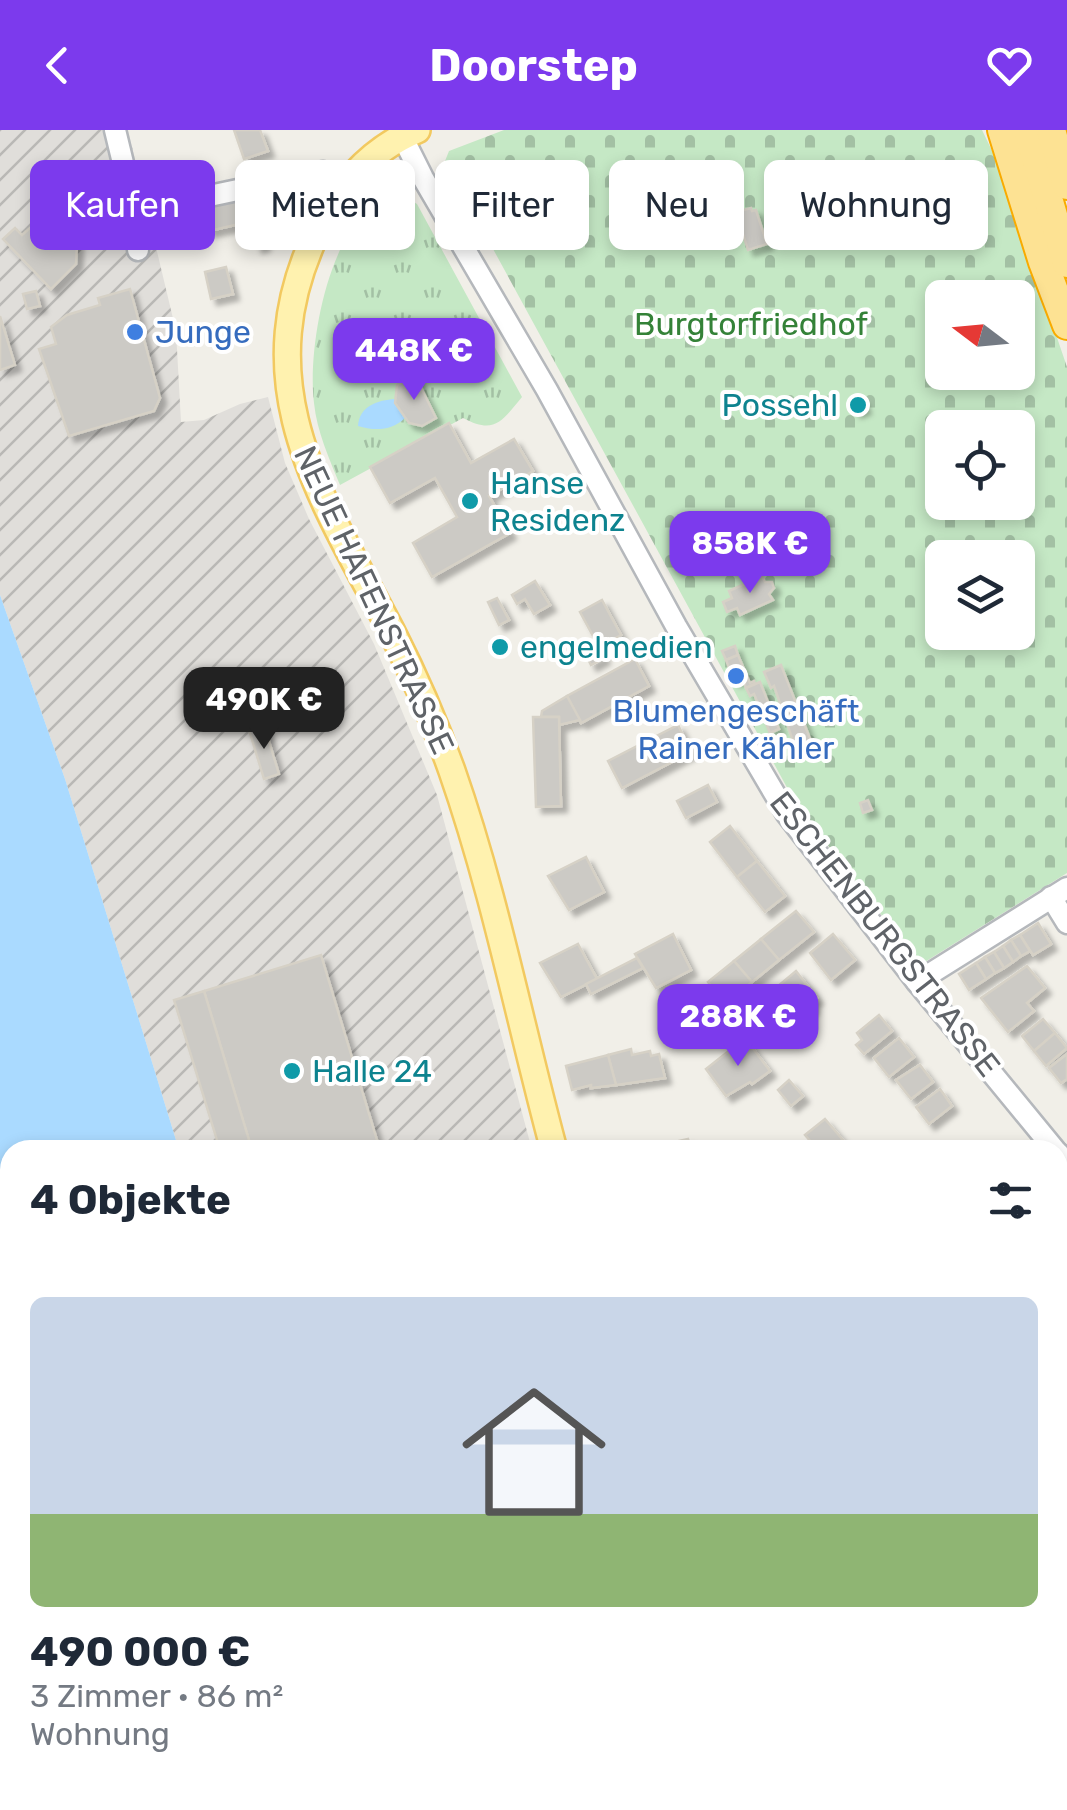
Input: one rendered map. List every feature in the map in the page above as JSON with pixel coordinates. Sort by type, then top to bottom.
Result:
[{"type":"highway","points":[[1002,130],[1042,262],[1067,324]]},
{"type":"highway","points":[[1028,130],[1067,263]]},
{"type":"highway","points":[[1051,130],[1067,184]]},
{"type":"main road","name":"NEUE HAFENSTRASSE","points":[[372,160],[406,132]]},
{"type":"main road","name":"NEUE HAFENSTRASSE","points":[[308,250],[295,293],[288,366],[293,413],[305,460],[321,499],[420,688],[453,774],[486,884],[551,1140]]},
{"type":"street","points":[[114,130],[122,160]]},
{"type":"street","name":"ESCHENBURGSTRASSE","points":[[406,132],[676,626],[786,813],[1046,1140]]},
{"type":"street","points":[[917,982],[1059,892],[1067,922]]},
{"type":"shaded area","points":[[0,130],[128,130],[135,160],[30,160],[30,250],[157,250],[176,331],[181,422],[204,420],[268,397],[285,463],[309,519],[374,644],[437,795],[529,1140],[176,1140],[65,779],[0,595]]},
{"type":"green space","name":"Burgtorfriedhof","points":[[504,130],[982,130],[997,161],[1067,367],[1067,873],[920,965],[796,804],[494,250],[589,250],[589,160],[445,160],[449,151]]},
{"type":"green space","points":[[417,204],[435,237],[435,250],[442,250],[522,397],[509,413],[490,425],[463,418],[340,485],[321,435],[313,379],[319,320],[340,250],[415,250]]},
{"type":"water","points":[[395,399],[405,418],[400,422],[383,429],[358,426],[370,405]]},
{"type":"water","points":[[0,595],[65,779],[176,1140],[0,1140]]},
{"type":"building","points":[[234,130],[260,130],[268,151],[244,159]]},
{"type":"building","points":[[235,200],[235,225],[215,230],[215,205]]},
{"type":"building","points":[[744,210],[756,210],[764,245],[748,250]]},
{"type":"building","points":[[15,228],[22,235],[30,228],[30,250],[77,250],[76,264],[51,289],[3,239]]},
{"type":"building","points":[[226,267],[233,294],[211,299],[205,272]]},
{"type":"building","points":[[130,289],[160,398],[154,411],[69,436],[39,349],[56,344],[51,327],[67,315],[100,305],[98,298]]},
{"type":"building","points":[[36,291],[40,306],[27,309],[23,294]]},
{"type":"building","points":[[0,316],[15,365],[0,370]]},
{"type":"building","points":[[415,375],[436,418],[422,426],[409,423],[395,403],[397,385]]},
{"type":"building","name":"Possehl","points":[[861,398],[865,408],[855,412],[851,402]]},
{"type":"building","name":"Hanse Residenz","points":[[449,423],[471,463],[514,439],[533,471],[489,496],[510,533],[432,577],[413,543],[457,517],[435,478],[390,503],[370,467]]},
{"type":"building","points":[[762,576],[765,582],[772,582],[774,588],[769,594],[773,600],[740,615],[737,608],[727,612],[723,602],[732,598],[729,591]]},
{"type":"building","points":[[535,581],[550,605],[534,614],[525,599],[517,604],[512,595]]},
{"type":"building","points":[[497,598],[509,620],[499,625],[488,602]]},
{"type":"building","points":[[602,600],[621,635],[599,647],[580,612]]},
{"type":"building","points":[[735,646],[738,655],[726,660],[722,651]]},
{"type":"building","points":[[601,652],[604,658],[591,665],[588,659]]},
{"type":"building","points":[[738,655],[750,683],[755,684],[746,688],[742,677],[734,681],[726,660]]},
{"type":"building","points":[[635,659],[649,686],[581,723],[567,696]]},
{"type":"building","points":[[781,665],[811,741],[795,747],[774,686],[771,688],[764,672]]},
{"type":"building","points":[[760,682],[779,729],[770,733],[754,694],[750,696],[746,688]]},
{"type":"building","points":[[567,696],[580,720],[559,725],[559,717],[541,717],[542,711]]},
{"type":"building","points":[[533,717],[559,717],[561,806],[536,807]]},
{"type":"building","points":[[264,725],[279,774],[264,779],[249,730]]},
{"type":"building","points":[[678,725],[691,752],[622,788],[608,761]]},
{"type":"building","points":[[708,785],[717,802],[686,818],[677,801]]},
{"type":"building","points":[[868,800],[872,810],[863,813],[860,803]]},
{"type":"building","points":[[730,826],[757,861],[737,877],[710,842]]},
{"type":"building","points":[[586,857],[604,892],[569,910],[548,876]]},
{"type":"building","points":[[757,861],[785,896],[765,912],[737,877]]},
{"type":"building","points":[[796,911],[814,932],[779,960],[761,939]]},
{"type":"building","points":[[1038,923],[1051,944],[1033,955],[1020,935]]},
{"type":"building","points":[[673,934],[691,970],[656,988],[635,954]]},
{"type":"building","points":[[833,934],[855,960],[831,980],[810,953]]},
{"type":"building","points":[[1020,935],[1030,951],[1021,956],[1011,940]]},
{"type":"building","points":[[761,939],[779,960],[752,982],[734,961]]},
{"type":"building","points":[[1011,940],[1021,956],[1013,962],[1003,946]]},
{"type":"building","points":[[578,944],[597,979],[561,997],[540,963]]},
{"type":"building","points":[[1003,946],[1013,962],[1004,968],[994,952]]},
{"type":"building","points":[[994,952],[1004,968],[995,973],[985,957]]},
{"type":"building","name":"Halle 24","points":[[321,955],[377,1140],[249,1140],[204,991]]},
{"type":"building","points":[[985,957],[995,973],[986,979],[976,963]]},
{"type":"building","points":[[637,958],[643,968],[591,994],[586,984]]},
{"type":"building","points":[[734,961],[752,982],[725,1004],[708,982]]},
{"type":"building","points":[[976,963],[986,979],[969,990],[959,974]]},
{"type":"building","points":[[1027,966],[1045,988],[1027,1003],[1034,1011],[1008,1032],[981,998]]},
{"type":"building","points":[[796,971],[817,998],[801,1017],[777,987]]},
{"type":"building","points":[[204,991],[249,1140],[217,1140],[174,1000]]},
{"type":"building","points":[[879,1015],[892,1031],[864,1054],[856,1045],[862,1040],[857,1033]]},
{"type":"building","points":[[1043,1019],[1055,1033],[1034,1051],[1022,1036]]},
{"type":"building","points":[[1055,1033],[1067,1048],[1046,1066],[1034,1051]]},
{"type":"building","points":[[899,1038],[914,1057],[889,1077],[874,1058]]},
{"type":"building","points":[[748,1042],[770,1071],[726,1096],[706,1069],[730,1050],[733,1054]]},
{"type":"building","points":[[631,1049],[632,1055],[650,1051],[651,1056],[659,1054],[665,1078],[616,1085],[608,1055]]},
{"type":"building","points":[[1067,1054],[1067,1079],[1061,1083],[1049,1068]]},
{"type":"building","points":[[608,1055],[616,1085],[572,1090],[566,1066]]},
{"type":"building","points":[[920,1065],[933,1082],[911,1099],[896,1080]]},
{"type":"building","points":[[789,1080],[803,1096],[791,1106],[778,1090]]},
{"type":"building","points":[[940,1089],[952,1106],[929,1124],[916,1107]]},
{"type":"building","points":[[825,1119],[843,1140],[809,1140],[805,1135]]},
{"type":"place","name":"Junge","points":[[135,332]]},
{"type":"place","name":"Possehl","points":[[858,405]]},
{"type":"place","name":"Hanse Residenz","points":[[470,501]]},
{"type":"place","name":"engelmedien","points":[[500,647]]},
{"type":"place","name":"Blumengeschäft Rainer Kähler","points":[[736,676]]},
{"type":"place","name":"Halle 24","points":[[292,1071]]}]
